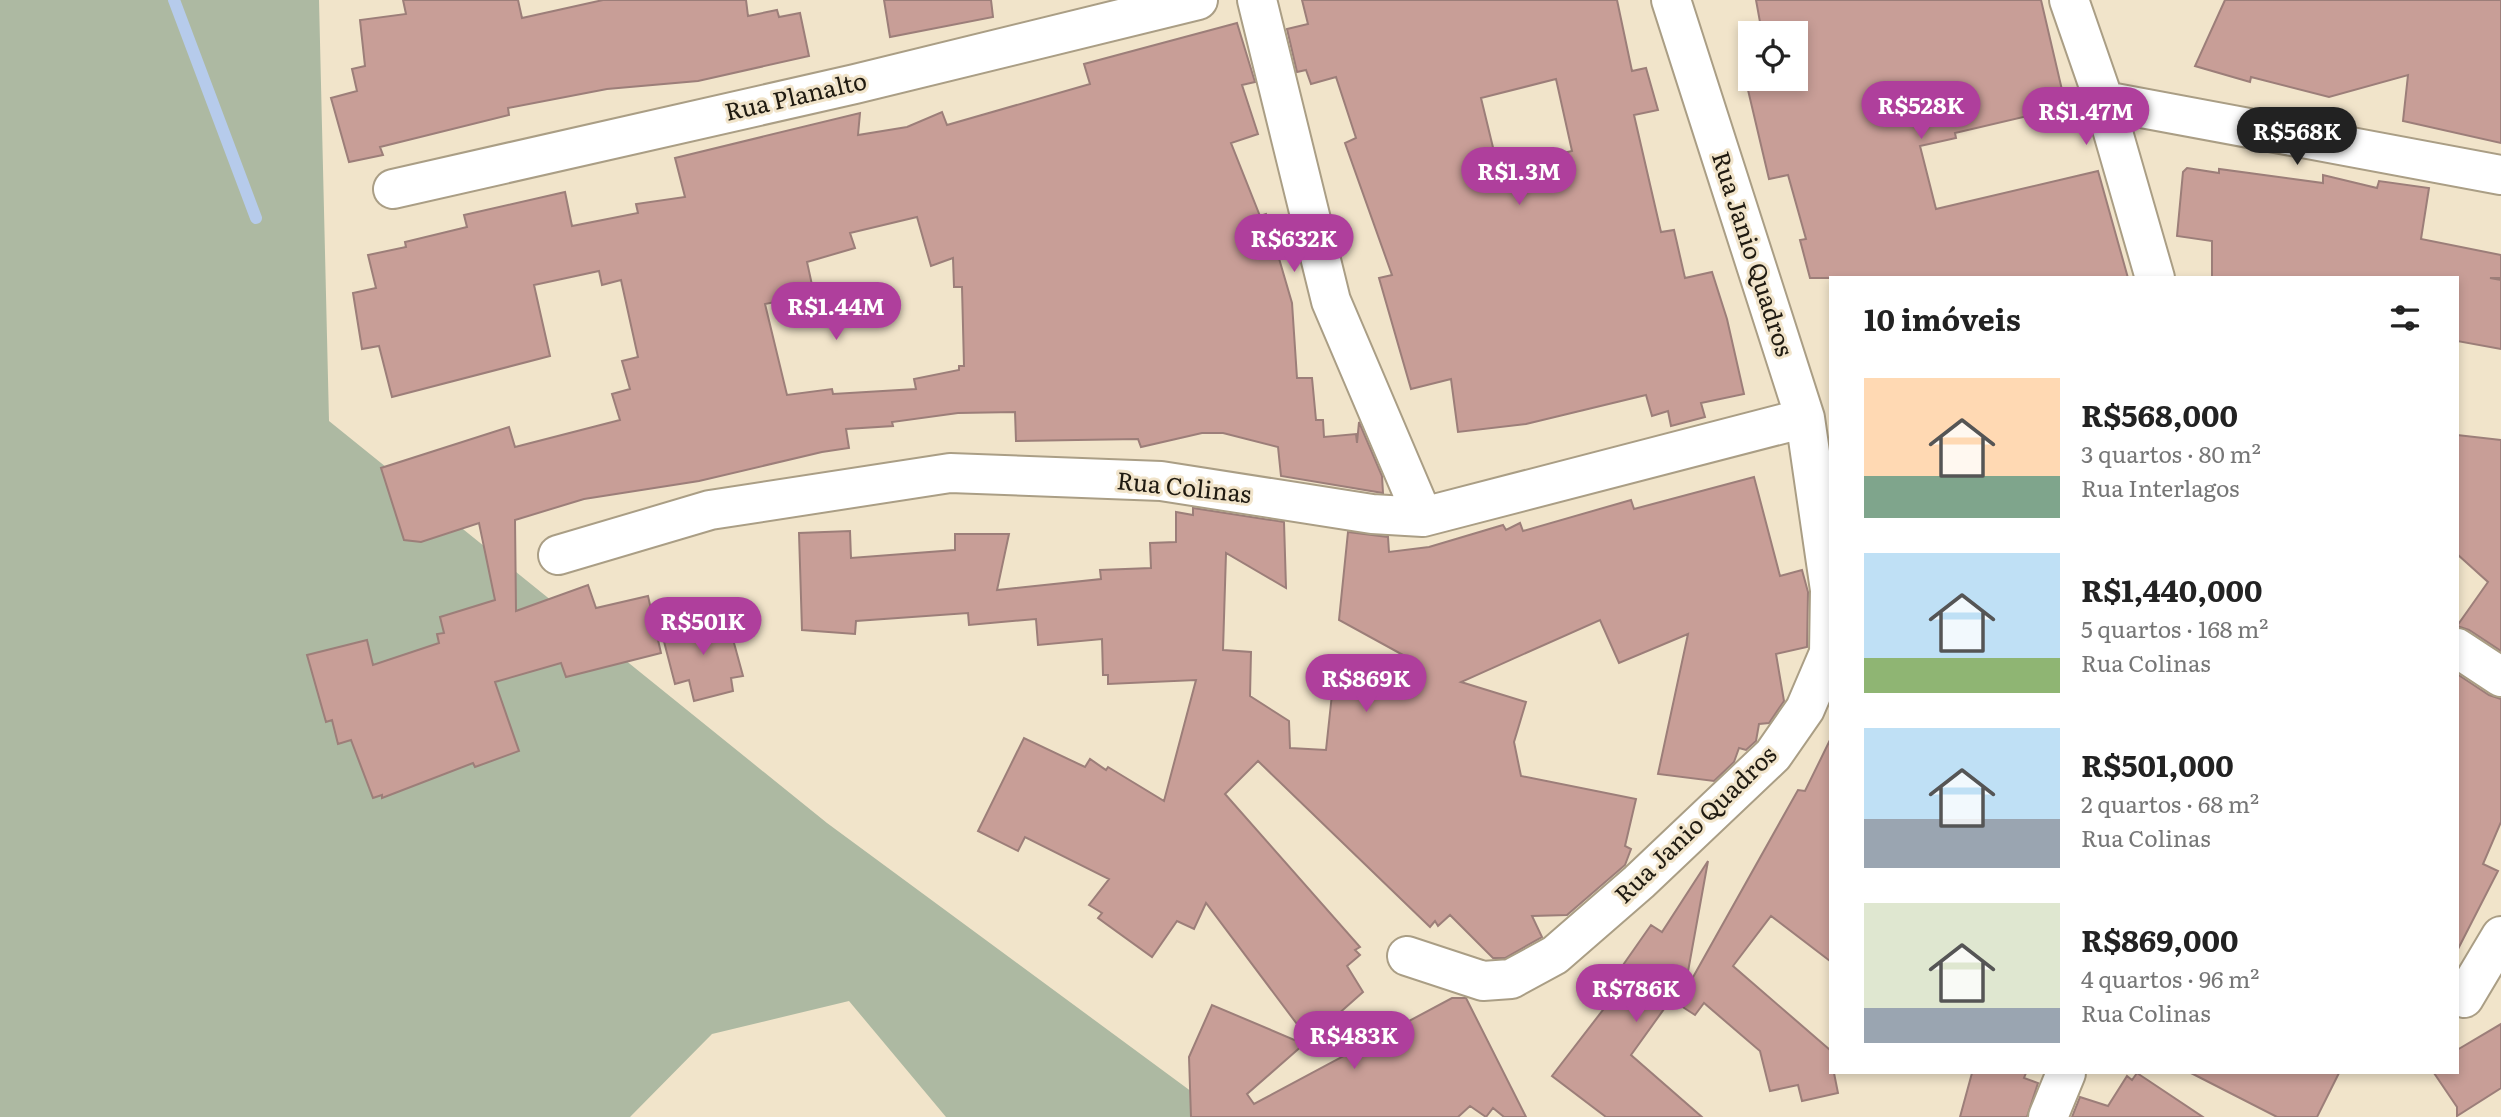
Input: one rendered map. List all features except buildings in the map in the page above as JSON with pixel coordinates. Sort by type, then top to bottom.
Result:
[{"type":"street","name":"Rua Planalto","points":[[393,189],[855,84],[1198,0]]},
{"type":"street","points":[[1257,0],[1331,300],[1423,517]]},
{"type":"street","name":"Rua Janio Quadros","points":[[1671,0],[1805,418],[1829,583]]},
{"type":"street","points":[[2069,0],[2104,102],[2154,276]]},
{"type":"street","points":[[2104,102],[2501,175]]},
{"type":"street","name":"Rua Colinas","points":[[558,555],[709,510],[950,473],[1161,481],[1372,513],[1423,517],[1805,418]]},
{"type":"street","points":[[2459,649],[2501,677]]},
{"type":"street","name":"Rua Janio Quadros","points":[[1407,956],[1483,981],[1511,979],[1555,955],[1639,882],[1773,755],[1805,709],[1829,653]]},
{"type":"street","points":[[2464,998],[2501,936]]},
{"type":"street","points":[[2048,1117],[2066,1074]]},
{"type":"green space","points":[[0,0],[319,0],[329,421],[827,823],[1226,1117],[946,1117],[849,1001],[712,1034],[630,1117],[0,1117]]},
{"type":"waterway","points":[[174,0],[256,218]]}]
